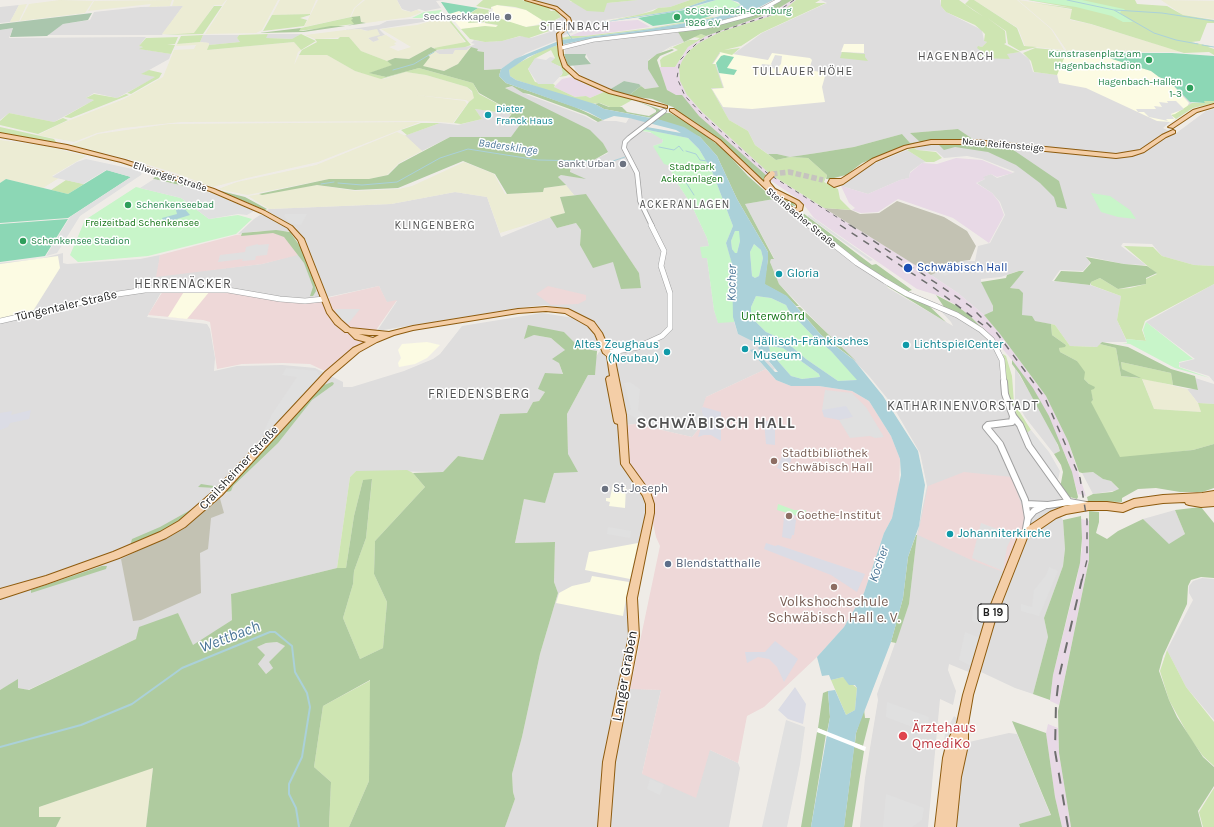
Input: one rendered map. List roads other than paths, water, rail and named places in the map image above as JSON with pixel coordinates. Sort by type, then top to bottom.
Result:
[{"type":"main road","name":"Steinbacher Straße","points":[[527,0],[556,8],[569,19],[569,25],[559,32],[561,55],[565,66],[577,78],[611,92],[656,105],[718,141],[793,212]]},
{"type":"main road","name":"Neue Reifensteige","points":[[830,181],[837,185],[841,184],[841,180],[874,160],[906,147],[931,142],[975,142],[1116,156],[1132,154],[1142,151],[1195,111],[1214,105]]},
{"type":"main road","name":"Ellwanger Straße","points":[[0,135],[67,147],[123,161],[212,190],[263,212],[290,227],[301,239],[324,299],[333,317],[358,337]]},
{"type":"main road","points":[[770,176],[767,182],[773,190],[800,205],[800,209],[793,212]]},
{"type":"main road","name":"Crailsheimer Straße","points":[[0,594],[46,580],[116,555],[163,535],[182,524],[219,492],[270,435],[330,372],[356,350],[392,333],[518,311],[557,310],[575,315],[591,324],[598,333],[607,353],[610,355],[618,412]]},
{"type":"main road","name":"Crailsheimer Straße","points":[[330,372],[381,341],[434,325]]},
{"type":"main road","points":[[348,330],[369,333],[392,333]]},
{"type":"main road","points":[[369,333],[373,341]]},
{"type":"main road","points":[[356,350],[358,337],[373,341],[381,341]]},
{"type":"main road","name":"Crailsheimer Straße","points":[[368,348],[373,341]]},
{"type":"main road","name":"Langer Graben","points":[[604,827],[609,762],[634,636],[632,607],[633,592],[650,513],[650,504],[647,495],[625,464],[623,436],[618,412]]},
{"type":"main road","points":[[1025,534],[1067,506],[1107,506],[1123,508],[1140,502],[1214,495]]},
{"type":"main road","points":[[1172,498],[1201,503],[1214,502]]},
{"type":"main road","name":"B 19","points":[[941,827],[949,758],[953,742],[962,721],[974,672],[988,625],[1025,534]]},
{"type":"main road","name":"B 19","points":[[950,827],[955,777],[962,745],[962,721]]},
{"type":"street","points":[[561,47],[593,40],[691,30],[727,22],[764,10],[779,0]]},
{"type":"street","points":[[607,353],[638,347],[662,336],[670,328],[670,293],[661,269],[664,251],[640,201],[639,181],[626,153],[626,142],[667,111]]},
{"type":"street","name":"Steinbacher Straße","points":[[793,212],[857,263],[907,294],[937,306],[967,321],[992,340],[1002,360],[1005,394],[1012,419],[1020,425],[1029,446],[1067,506]]},
{"type":"street","name":"Tüngentaler Straße","points":[[0,321],[118,294],[145,290],[221,289],[280,299],[310,301],[324,299]]},
{"type":"street","points":[[1012,419],[986,427],[1000,444],[1026,504],[1028,518],[1025,534]]},
{"type":"street","points":[[1026,504],[1067,506]]},
{"type":"street","points":[[1028,518],[1034,511],[1048,505]]},
{"type":"water","points":[[707,0],[716,0],[674,12],[606,22],[605,26],[602,26],[603,22],[679,10]]},
{"type":"water","name":"Kocher","points":[[731,0],[773,0],[752,11],[713,23],[678,30],[584,40],[555,46],[528,57],[509,70],[510,76],[516,80],[595,104],[604,109],[661,120],[684,127],[700,137],[717,156],[737,199],[768,252],[765,284],[787,296],[821,335],[854,360],[883,396],[918,451],[925,485],[919,526],[908,557],[903,598],[891,642],[856,733],[844,827],[811,827],[830,717],[828,691],[835,690],[846,715],[855,710],[857,688],[855,685],[849,685],[843,677],[831,680],[829,675],[822,676],[817,657],[844,627],[864,593],[884,533],[892,518],[901,475],[900,459],[891,436],[869,401],[852,391],[819,386],[791,386],[776,380],[750,350],[754,349],[775,372],[778,372],[758,348],[760,345],[738,334],[733,317],[732,264],[726,243],[733,226],[712,171],[699,149],[688,138],[638,128],[641,126],[681,133],[676,130],[629,118],[614,116],[603,120],[588,112],[506,83],[499,76],[501,69],[515,59],[561,40],[644,30],[709,19],[720,16],[741,5],[738,2]],"holes":[[[735,231],[739,231],[740,241],[737,253],[735,253],[732,249],[731,241]],[[754,244],[761,250],[763,258],[759,276],[755,278],[752,276],[750,252]],[[756,296],[771,298],[786,305],[789,311],[814,337],[831,351],[857,380],[838,381],[806,359],[784,340],[766,332],[751,317],[751,307]],[[769,346],[783,348],[819,374],[820,377],[802,379],[791,376],[770,352]]]},
{"type":"water","points":[[183,207],[190,215],[164,223],[162,218],[177,214],[176,210]]},
{"type":"waterway","points":[[1067,0],[1114,10],[1154,33],[1176,40],[1198,44]]},
{"type":"waterway","points":[[1115,10],[1162,13],[1214,21]]},
{"type":"waterway","points":[[569,28],[567,32],[572,39]]},
{"type":"waterway","points":[[1202,45],[1214,47]]},
{"type":"waterway","points":[[393,70],[414,64],[434,52]]},
{"type":"waterway","points":[[659,147],[674,150],[679,146],[683,151]]},
{"type":"waterway","name":"Badersklinge","points":[[338,183],[362,185],[397,182],[440,158],[468,149],[538,160],[587,161]]},
{"type":"waterway","points":[[686,151],[696,154],[700,160],[707,161]]},
{"type":"waterway","name":"Badersklinge","points":[[610,162],[625,157]]},
{"type":"waterway","points":[[685,181],[694,195]]},
{"type":"waterway","name":"Badersklinge","points":[[321,184],[334,182]]},
{"type":"waterway","name":"Wettbach","points":[[0,747],[81,725],[132,704],[182,668],[270,632],[275,632],[292,646],[295,672],[307,693],[310,707],[302,757],[289,784],[289,794],[296,808],[299,827]]},
{"type":"tunnel","points":[[772,174],[789,172],[823,180]]},
{"type":"railway","points":[[794,0],[774,14],[718,32],[698,42],[680,60],[677,78],[685,96],[703,115],[767,173],[851,226]]},
{"type":"railway","points":[[840,225],[934,288],[983,325]]},
{"type":"railway","points":[[850,225],[970,306],[996,332],[1045,398],[1080,478],[1087,520],[1087,560],[1082,580]]},
{"type":"railway","points":[[1068,827],[1055,751],[1056,703],[1059,677],[1082,579]]},
{"type":"place","name":"Sechseckkapelle","points":[[508,17]]},
{"type":"place","name":"SC Steinbach-Comburg 1926 e.V","points":[[677,17]]},
{"type":"place","name":"Kunstrasenplatz am Hagenbachstadion","points":[[1149,60]]},
{"type":"place","name":"Hagenbach-Hallen 1-3","points":[[1190,88]]},
{"type":"place","name":"Dieter Franck Haus","points":[[488,115]]},
{"type":"place","name":"Sankt Urban","points":[[623,164]]},
{"type":"place","name":"Schenkenseebad","points":[[128,205]]},
{"type":"place","name":"Schenkensee Stadion","points":[[23,241]]},
{"type":"place","name":"Schwäbisch Hall","points":[[908,268]]},
{"type":"place","name":"Gloria","points":[[779,274]]},
{"type":"place","name":"LichtspielCenter","points":[[906,345]]},
{"type":"place","name":"Hällisch-Fränkisches Museum","points":[[745,349]]},
{"type":"place","name":"Altes Zeughaus (Neubau)","points":[[667,352]]},
{"type":"place","name":"Stadtbibliothek Schwäbisch Hall","points":[[774,461]]},
{"type":"place","name":"St. Joseph","points":[[605,489]]},
{"type":"place","name":"Goethe-Institut","points":[[789,516]]},
{"type":"place","name":"Johanniterkirche","points":[[950,534]]},
{"type":"place","name":"Blendstatthalle","points":[[668,564]]},
{"type":"place","name":"Volkshochschule Schwäbisch Hall e. V.","points":[[834,587]]},
{"type":"place","name":"Ärztehaus QmediKo","points":[[903,736]]},
{"type":"district","name":"STEINBACH","points":[[575,27]]},
{"type":"district","name":"HAGENBACH","points":[[956,57]]},
{"type":"district","name":"TULLAUER HÖHE","points":[[803,72]]},
{"type":"district","name":"ACKERANLAGEN","points":[[685,205]]},
{"type":"district","name":"KLINGENBERG","points":[[435,226]]},
{"type":"district","name":"HERRENÄCKER","points":[[183,284]]},
{"type":"district","name":"FRIEDENSBERG","points":[[479,394]]},
{"type":"district","name":"KATHARINENVORSTADT","points":[[963,406]]},
{"type":"district","name":"SCHWÄBISCH HALL","points":[[716,423]]},
{"type":"park label","name":"Stadtpark Ackeranlagen","points":[[692,172]]},
{"type":"park label","name":"Freizeitbad Schenkensee","points":[[142,223]]},
{"type":"park label","name":"Unterwöhrd","points":[[773,317]]}]
